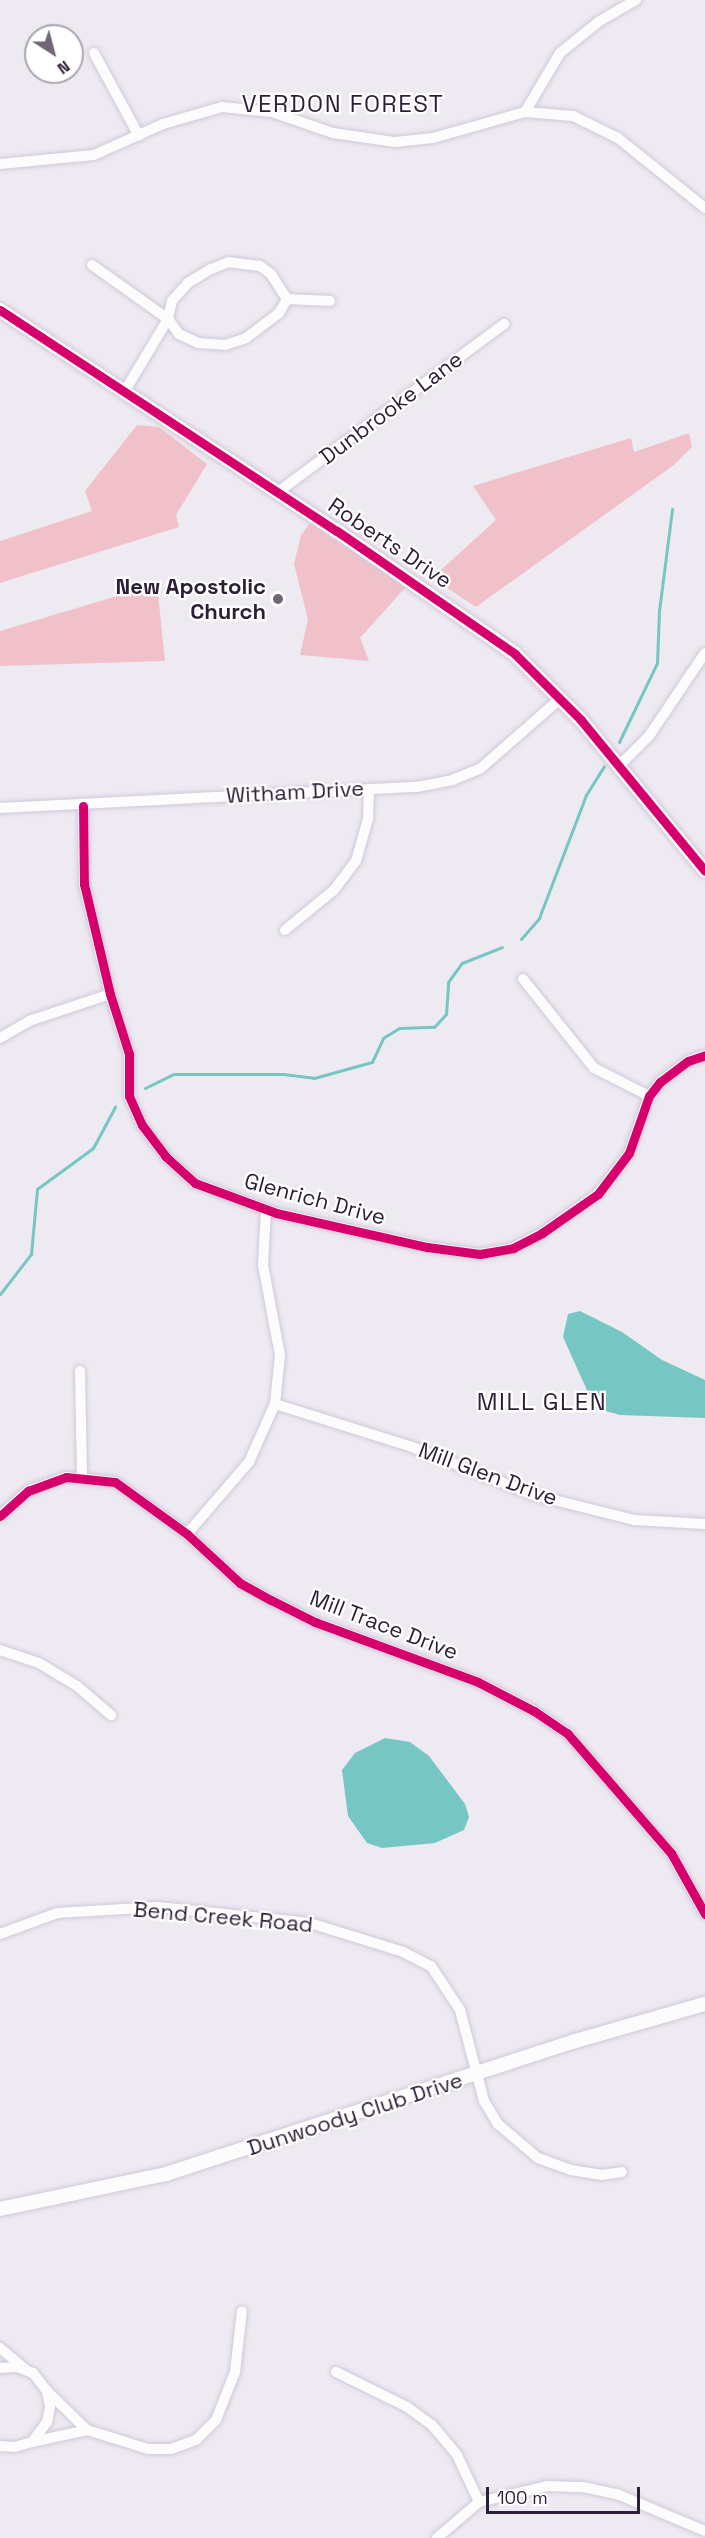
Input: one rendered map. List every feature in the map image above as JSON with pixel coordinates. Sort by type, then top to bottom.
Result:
[{"type":"street","points":[[525,112],[560,53],[598,22],[636,0]]},
{"type":"street","points":[[94,53],[139,136]]},
{"type":"street","points":[[0,164],[94,155],[200,111],[222,107],[272,112],[333,133],[395,142],[433,138],[525,112],[573,116],[618,138],[705,208]]},
{"type":"street","points":[[123,394],[168,319],[172,301],[188,283],[229,262],[260,266],[277,281],[287,299]]},
{"type":"street","points":[[92,265],[168,319],[179,334],[198,343],[225,345],[246,338],[267,322],[287,299]]},
{"type":"street","points":[[287,299],[330,301]]},
{"type":"street","name":"Roberts Drive","points":[[0,310],[123,394],[278,492],[484,630],[561,698],[620,765],[705,870]]},
{"type":"street","name":"Dunbrooke Lane","points":[[278,492],[504,324]]},
{"type":"street","points":[[620,765],[649,736],[705,653]]},
{"type":"street","name":"Witham Drive","points":[[0,808],[83,806],[417,787],[467,775],[481,768],[561,698]]},
{"type":"street","points":[[285,930],[334,890],[356,861],[368,819],[369,789]]},
{"type":"street","name":"Glenrich Drive","points":[[83,806],[84,884],[110,994],[129,1054],[129,1096],[142,1125],[159,1148],[195,1183],[266,1210],[460,1253],[513,1248],[572,1214],[604,1187],[629,1153],[649,1096],[672,1071],[705,1055]]},
{"type":"street","points":[[523,979],[594,1068],[649,1096]]},
{"type":"street","points":[[0,1038],[29,1022],[110,994]]},
{"type":"street","points":[[186,1534],[249,1462],[275,1404],[280,1355],[263,1265],[266,1210]]},
{"type":"street","points":[[80,1371],[82,1477]]},
{"type":"street","name":"Mill Glen Drive","points":[[275,1404],[412,1447],[534,1495],[634,1520],[705,1524]]},
{"type":"street","name":"Mill Trace Drive","points":[[0,1516],[11,1503],[45,1483],[66,1476],[115,1482],[186,1534],[240,1583],[315,1622],[478,1682],[567,1733],[671,1853],[705,1914]]},
{"type":"street","points":[[0,1650],[39,1663],[77,1686],[111,1715]]},
{"type":"street","name":"Bend Creek Road","points":[[0,1934],[57,1913],[133,1907],[278,1918],[348,1932],[431,1966],[460,2010],[475,2075],[484,2101],[498,2124],[538,2158],[571,2170],[601,2175],[622,2172]]},
{"type":"street","name":"Dunwoody Club Drive","points":[[0,2209],[166,2174],[575,2041],[705,2004]]},
{"type":"street","points":[[0,2348],[26,2370],[87,2430],[148,2449],[171,2450],[196,2440],[216,2420],[235,2372],[242,2311]]},
{"type":"street","points":[[0,2368],[26,2370]]},
{"type":"street","points":[[336,2372],[408,2407],[432,2424],[457,2455],[479,2502]]},
{"type":"street","points":[[32,2442],[47,2422],[50,2407],[47,2391]]},
{"type":"street","points":[[2,2448],[87,2430]]},
{"type":"street","points":[[437,2538],[479,2502],[548,2486],[583,2487],[617,2494],[705,2531]]},
{"type":"shaded area","points":[[137,425],[159,427],[207,464],[176,515],[179,527],[0,583],[0,541],[92,511],[85,491]]},
{"type":"shaded area","points":[[689,433],[692,447],[674,465],[476,607],[432,578],[496,520],[473,486],[631,438],[634,452]]},
{"type":"shaded area","points":[[310,523],[406,587],[360,638],[369,661],[300,655],[308,619],[294,564],[301,535]]},
{"type":"shaded area","points":[[157,584],[165,661],[0,666],[0,631]]},
{"type":"water","points":[[580,1311],[622,1332],[662,1360],[705,1380],[705,1418],[620,1415],[595,1408],[563,1337],[568,1314]]},
{"type":"water","points":[[385,1738],[410,1742],[429,1756],[465,1804],[469,1817],[464,1830],[435,1843],[382,1848],[367,1843],[348,1816],[342,1770],[355,1753]]},
{"type":"waterway","points":[[619,742],[657,663],[659,611],[672,509]]},
{"type":"waterway","points":[[521,939],[539,918],[586,795],[604,766]]},
{"type":"waterway","points":[[145,1088],[174,1074],[283,1074],[314,1078],[372,1062],[383,1038],[399,1028],[434,1027],[446,1014],[448,982],[462,963],[502,947]]},
{"type":"waterway","points":[[0,1294],[31,1254],[37,1189],[93,1148],[115,1107]]},
{"type":"cycle path","points":[[0,310],[337,531],[515,654],[581,720],[705,871]]},
{"type":"cycle path","points":[[83,806],[84,884],[110,994],[129,1054],[129,1096],[142,1125],[165,1156],[195,1183],[276,1213],[427,1247],[480,1254],[513,1248],[542,1233],[598,1194],[629,1153],[649,1096],[660,1082],[688,1061],[705,1055]]},
{"type":"cycle path","points":[[0,1516],[28,1491],[66,1477],[115,1482],[187,1534],[240,1583],[271,1600],[315,1622],[478,1682],[534,1711],[567,1733],[671,1853],[705,1914]]},
{"type":"place","name":"New Apostolic Church","points":[[278,599]]},
{"type":"district","name":"VERDON FOREST","points":[[343,104]]},
{"type":"district","name":"MILL GLEN","points":[[542,1402]]}]
